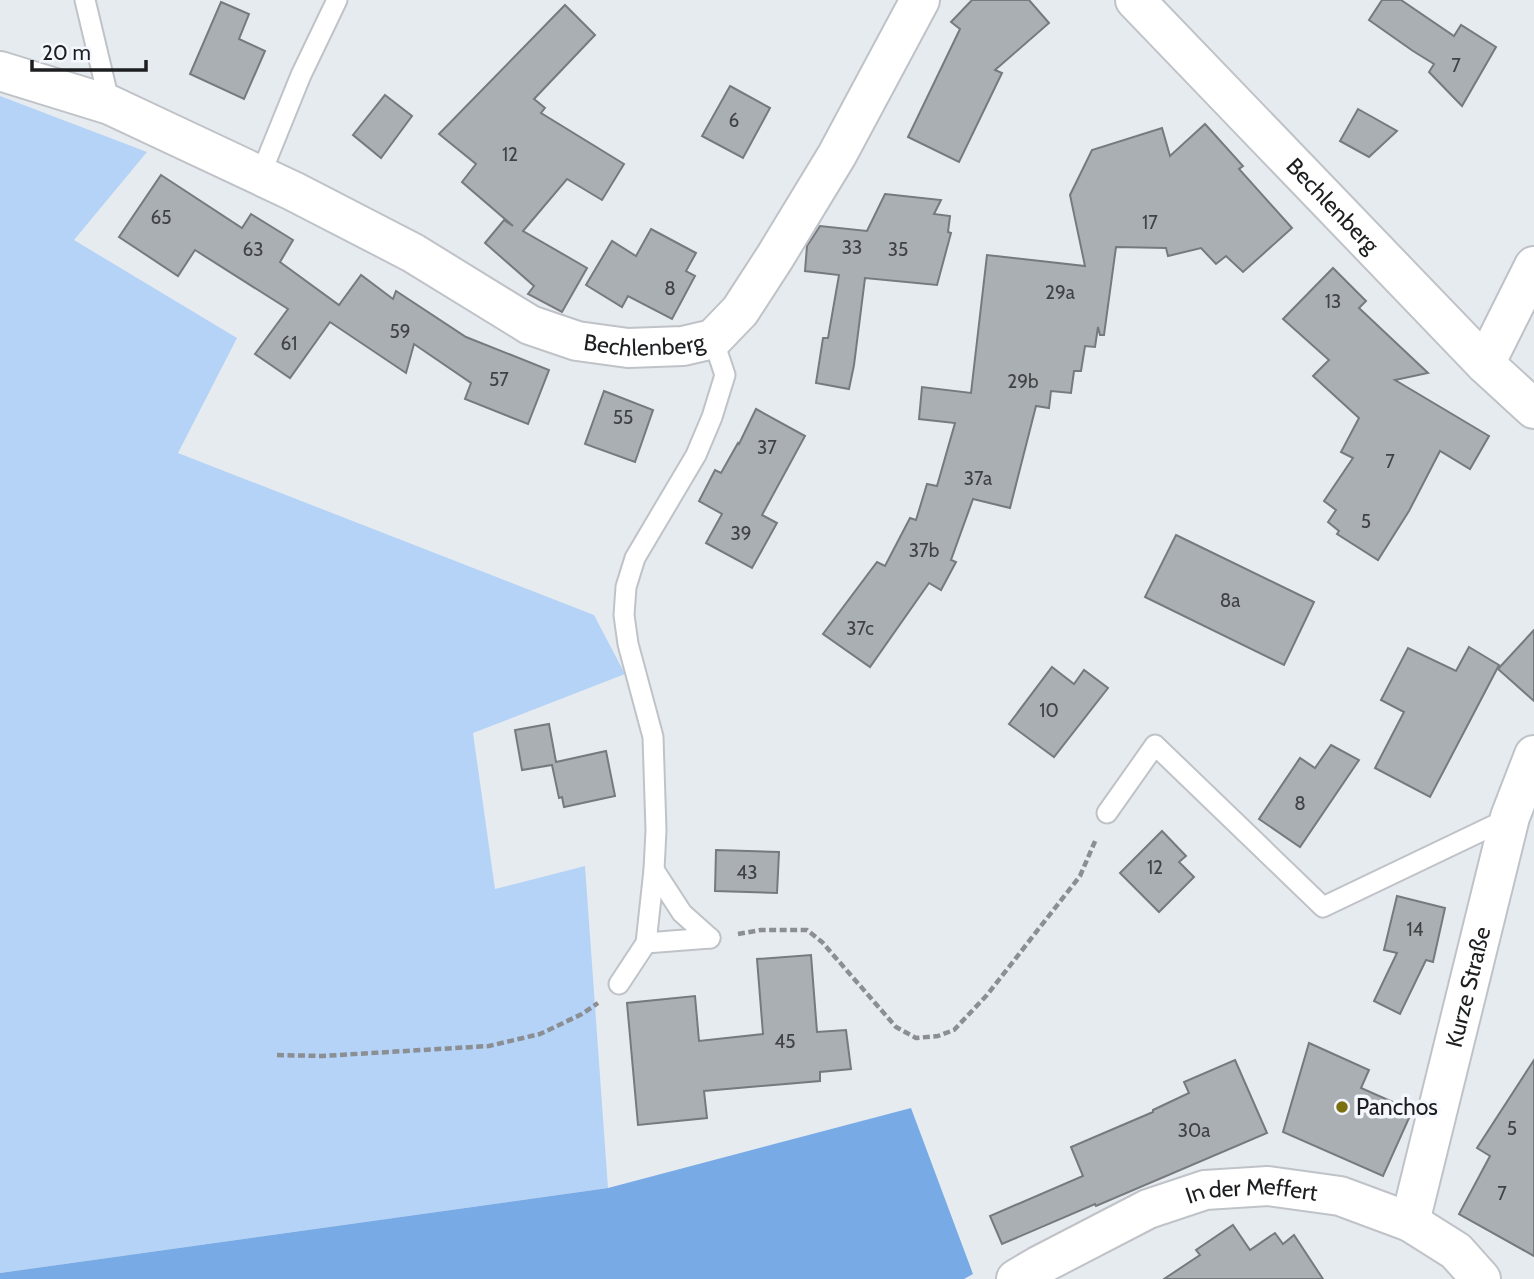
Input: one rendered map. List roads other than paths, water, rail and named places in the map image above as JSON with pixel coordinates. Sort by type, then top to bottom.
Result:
[{"type":"street","name":"Bechlenberg","points":[[0,71],[110,105],[260,176],[413,253],[530,326],[577,341],[628,348],[683,345],[713,339],[740,311],[837,155],[920,0]]},
{"type":"street","name":"Bechlenberg","points":[[1135,0],[1485,364],[1534,409]]},
{"type":"street","points":[[1485,364],[1534,266]]},
{"type":"street","name":"Kurze Straße","points":[[1410,1222],[1510,817],[1534,755]]},
{"type":"street","name":"In der Meffert","points":[[1033,1275],[1148,1209],[1205,1189],[1268,1186],[1340,1196],[1410,1222],[1456,1251],[1481,1279]]},
{"type":"lane","points":[[85,0],[110,105]]},
{"type":"lane","points":[[260,176],[301,75],[337,0]]},
{"type":"lane","points":[[619,984],[646,943],[654,870],[656,787],[653,737],[628,644],[624,615],[626,587],[635,558],[696,455],[712,416],[725,375],[713,339]]},
{"type":"lane","points":[[1107,813],[1155,745],[1323,907],[1510,817]]},
{"type":"lane","points":[[646,943],[710,938],[682,913],[654,870]]},
{"type":"place","name":"Panchos","points":[[1342,1107]]}]
